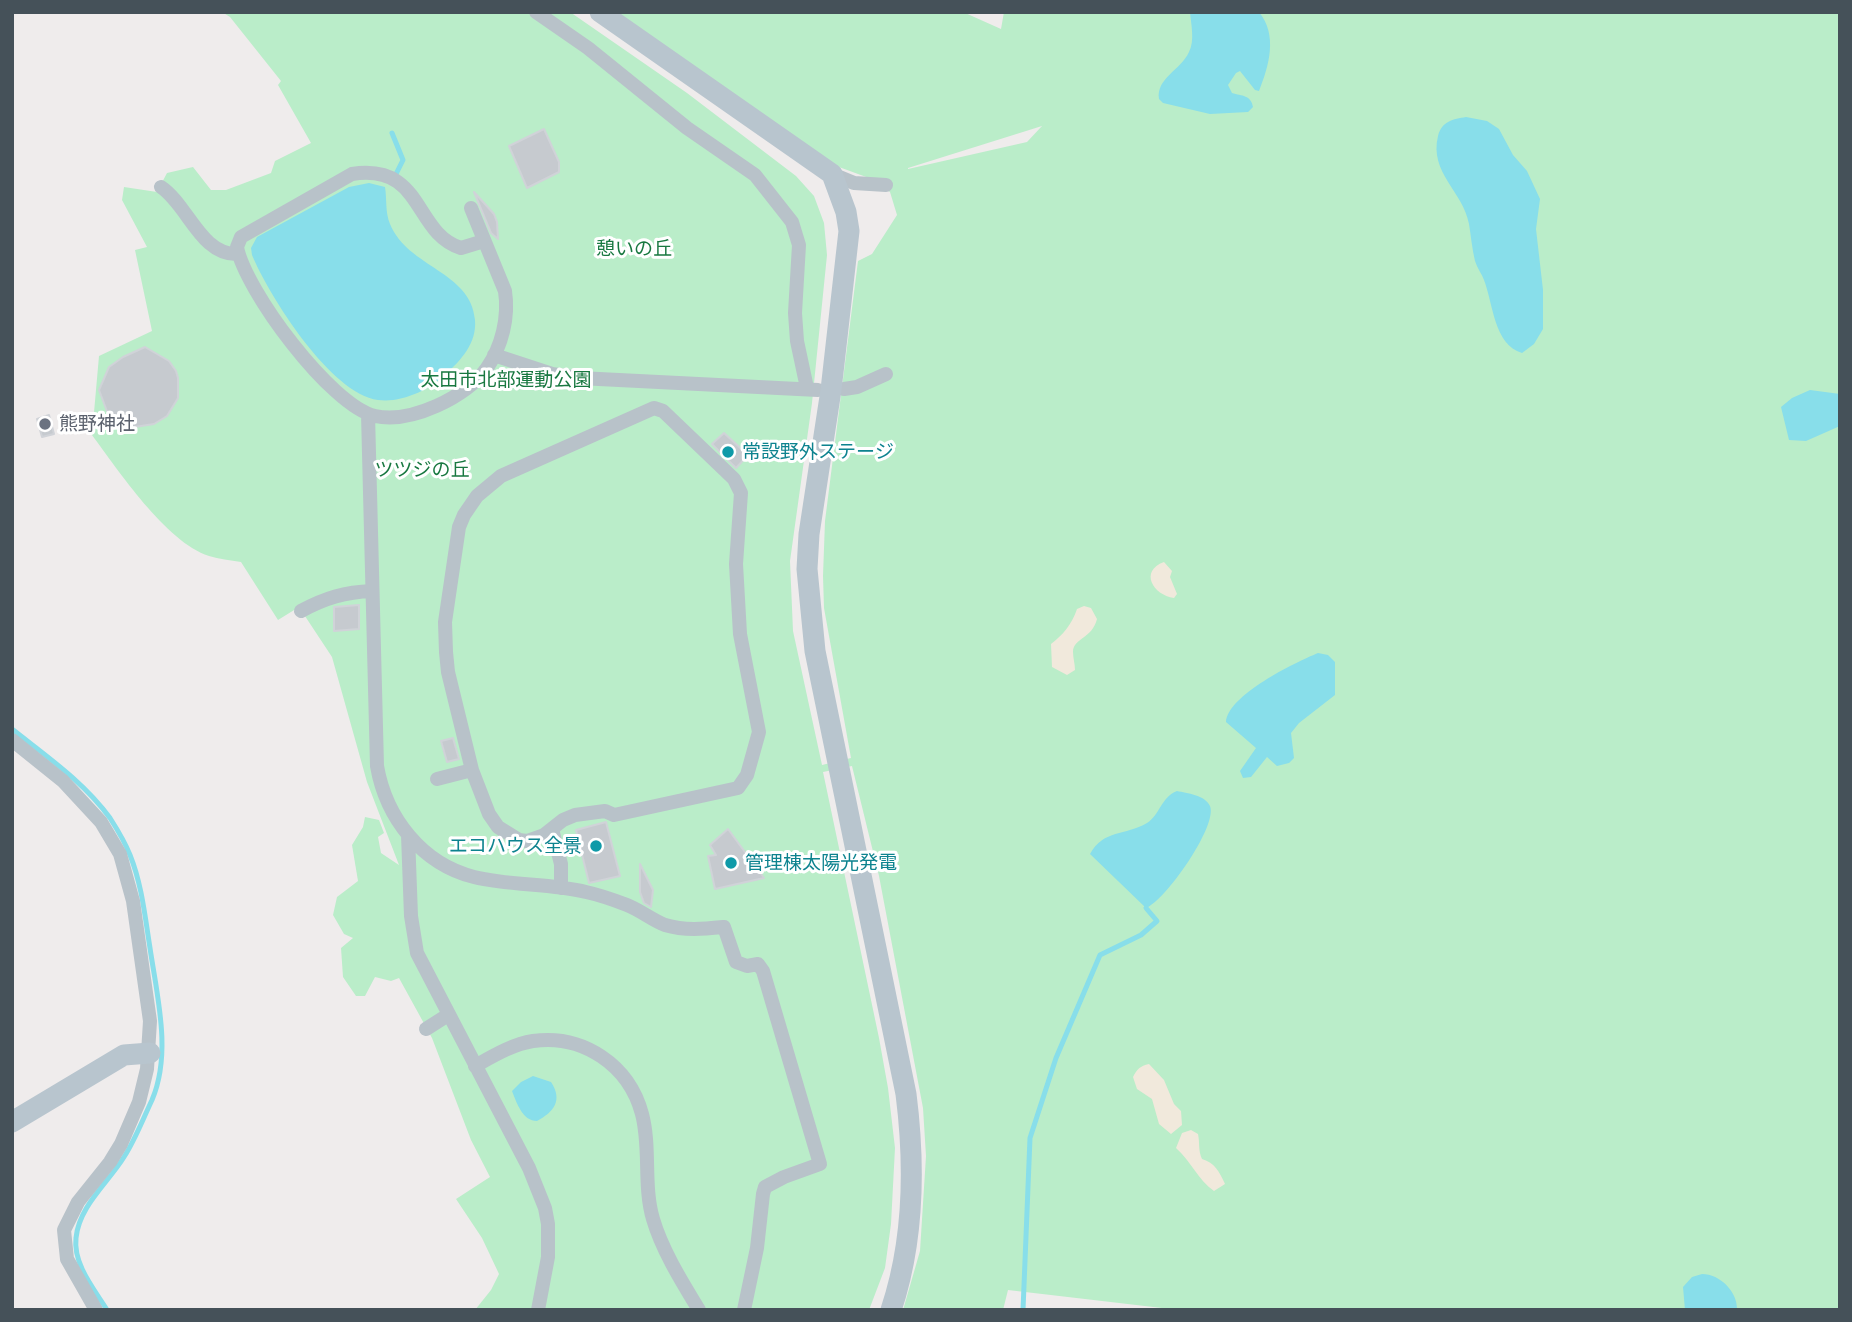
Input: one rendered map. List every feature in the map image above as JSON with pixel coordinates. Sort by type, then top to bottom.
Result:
[{"type":"street","points":[[494,355],[552,374],[579,378],[813,389],[797,341],[795,313],[799,245],[792,222],[755,175],[687,128],[588,48],[536,12]]},
{"type":"street","points":[[600,12],[832,174],[854,183],[886,185]]},
{"type":"street","points":[[471,208],[501,279],[507,303],[502,334],[487,368],[477,379],[433,408],[404,418],[368,414],[348,402],[306,361],[276,322],[238,254],[241,237],[352,174],[373,172],[397,181],[446,242],[461,248],[484,241]]},
{"type":"street","points":[[832,174],[846,212],[849,231],[807,569],[815,651],[910,1124],[911,1200],[904,1268],[891,1310]]},
{"type":"street","points":[[161,187],[172,194],[205,239],[219,252],[238,254]]},
{"type":"street","points":[[844,389],[857,387],[886,374]]},
{"type":"street","points":[[659,408],[734,479],[741,493],[737,608],[758,738],[747,775],[738,788],[614,816],[605,811],[575,815],[552,829],[527,841],[519,840],[498,827],[481,799],[472,769],[448,672],[444,621],[451,571],[464,515],[477,496],[501,476],[659,408]]},
{"type":"street","points":[[368,414],[377,766],[386,800],[402,828],[423,850],[458,872],[475,877],[585,892],[626,905],[666,925],[693,930],[724,927],[736,962],[747,966],[758,964],[763,971],[820,1164],[765,1187],[757,1248],[744,1310]]},
{"type":"street","points":[[301,611],[324,599],[372,591]]},
{"type":"street","points":[[12,740],[76,793],[101,822],[120,854],[133,901],[150,1021],[150,1053],[139,1102],[121,1144],[78,1202],[64,1230],[67,1259],[96,1310]]},
{"type":"street","points":[[437,779],[472,769]]},
{"type":"street","points":[[552,829],[561,864],[561,888]]},
{"type":"street","points":[[408,835],[413,936],[422,965],[529,1168],[545,1208],[548,1257],[538,1310]]},
{"type":"street","points":[[426,1029],[448,1015]]},
{"type":"street","points":[[475,1066],[516,1045],[555,1040],[575,1043],[595,1051],[624,1077],[635,1094],[642,1115],[646,1143],[646,1177],[654,1221],[699,1310]]},
{"type":"street","points":[[12,1122],[124,1055],[150,1053]]},
{"type":"green space","points":[[222,12],[570,12],[687,93],[796,176],[814,196],[824,223],[827,255],[812,403],[790,561],[793,631],[822,765],[851,758],[824,608],[823,576],[825,521],[858,261],[872,254],[897,215],[890,192],[869,178],[817,159],[609,12],[963,12],[1001,29],[1004,12],[1840,12],[1840,1310],[1179,1310],[1008,1290],[1003,1310],[903,1310],[920,1251],[926,1156],[923,1108],[879,876],[852,766],[823,772],[879,1038],[895,1148],[891,1224],[885,1268],[869,1310],[475,1310],[491,1290],[499,1274],[482,1238],[456,1199],[490,1177],[471,1140],[432,1038],[399,978],[391,981],[375,977],[365,996],[356,996],[343,977],[341,948],[353,938],[344,934],[333,915],[337,897],[358,881],[352,845],[363,827],[365,817],[379,820],[384,833],[378,837],[381,853],[399,865],[367,782],[332,657],[299,607],[278,620],[241,562],[209,556],[176,536],[129,485],[92,435],[99,356],[152,331],[135,250],[147,247],[122,200],[124,187],[157,192],[167,173],[193,167],[211,190],[226,190],[271,173],[275,161],[311,143],[278,85],[281,81],[230,17]],"holes":[[[1042,126],[1027,142],[908,169]]]},
{"type":"sand","points":[[1164,562],[1172,571],[1170,577],[1177,594],[1174,598],[1160,592],[1152,582],[1152,571]]},
{"type":"sand","points":[[1084,606],[1091,608],[1097,619],[1091,631],[1074,647],[1075,670],[1067,675],[1052,667],[1051,644],[1067,629],[1077,609]]},
{"type":"sand","points":[[1149,1064],[1164,1080],[1174,1104],[1181,1111],[1182,1125],[1171,1134],[1159,1124],[1152,1099],[1137,1089],[1133,1077],[1139,1068]]},
{"type":"sand","points":[[1191,1130],[1198,1134],[1202,1159],[1216,1168],[1225,1184],[1214,1191],[1176,1148],[1182,1133]]},
{"type":"water","points":[[1190,12],[1259,12],[1265,21],[1270,51],[1259,91],[1255,90],[1240,71],[1228,85],[1232,93],[1250,100],[1253,107],[1248,112],[1210,114],[1163,103],[1159,99],[1161,85],[1191,48]]},
{"type":"water","points":[[1466,117],[1487,121],[1499,129],[1513,155],[1527,171],[1540,199],[1536,229],[1543,290],[1543,329],[1534,344],[1522,353],[1513,349],[1500,332],[1484,280],[1475,261],[1466,212],[1438,161],[1438,136],[1442,127],[1452,120]]},
{"type":"water","points":[[369,183],[385,187],[388,219],[399,239],[410,251],[463,291],[471,304],[475,320],[471,344],[452,369],[423,390],[406,397],[387,400],[360,394],[341,381],[322,362],[272,294],[260,273],[251,248],[257,237],[349,187]]},
{"type":"water","points":[[1810,390],[1840,394],[1840,426],[1806,441],[1789,440],[1781,407],[1792,398]]},
{"type":"water","points":[[1318,653],[1328,655],[1335,662],[1335,695],[1299,723],[1291,733],[1294,758],[1289,763],[1277,766],[1267,757],[1251,777],[1243,778],[1240,771],[1256,748],[1226,722],[1230,712],[1238,701],[1264,681]]},
{"type":"water","points":[[1177,791],[1195,795],[1208,802],[1210,816],[1198,845],[1177,878],[1146,908],[1090,854],[1102,840],[1147,823],[1167,797]]},
{"type":"water","points":[[533,1076],[551,1082],[556,1094],[555,1105],[537,1121],[524,1115],[512,1091]]},
{"type":"water","points":[[1702,1274],[1715,1277],[1727,1285],[1737,1303],[1737,1310],[1685,1310],[1683,1287],[1692,1277]]},
{"type":"building","points":[[544,129],[559,162],[559,172],[527,188],[509,146]]},
{"type":"building","points":[[474,192],[494,214],[498,239],[491,233]]},
{"type":"building","points":[[145,347],[169,361],[176,371],[178,398],[167,416],[154,424],[128,428],[114,422],[99,390],[109,367]]},
{"type":"building","name":"熊野神社","points":[[49,415],[54,434],[42,437],[37,419]]},
{"type":"building","name":"常設野外ステージ","points":[[724,433],[748,455],[736,468],[712,444]]},
{"type":"building","points":[[359,605],[359,629],[334,631],[334,607]]},
{"type":"building","points":[[453,738],[459,759],[447,762],[441,741]]},
{"type":"building","name":"エコハウス全景","points":[[606,822],[620,876],[589,883],[576,830]]},
{"type":"building","name":"管理棟太陽光発電","points":[[728,829],[764,878],[715,889],[708,856],[716,855],[710,845]]},
{"type":"building","points":[[640,864],[653,890],[651,907],[644,903],[640,892]]},
{"type":"waterway","points":[[392,133],[403,160],[395,176]]},
{"type":"waterway","points":[[12,729],[77,781],[110,818],[130,855],[145,913],[161,1024],[158,1082],[132,1144],[88,1205],[78,1226],[76,1238],[81,1267],[107,1310]]},
{"type":"waterway","points":[[1023,1310],[1030,1138],[1056,1058],[1100,955],[1141,935],[1157,921],[1146,908]]},
{"type":"place","name":"熊野神社","points":[[45,424]]},
{"type":"place","name":"常設野外ステージ","points":[[728,452]]},
{"type":"place","name":"エコハウス全景","points":[[596,846]]},
{"type":"place","name":"管理棟太陽光発電","points":[[731,863]]},
{"type":"park label","name":"憩いの丘","points":[[634,249]]},
{"type":"park label","name":"太田市北部運動公園","points":[[506,380]]},
{"type":"park label","name":"ツツジの丘","points":[[422,470]]}]
